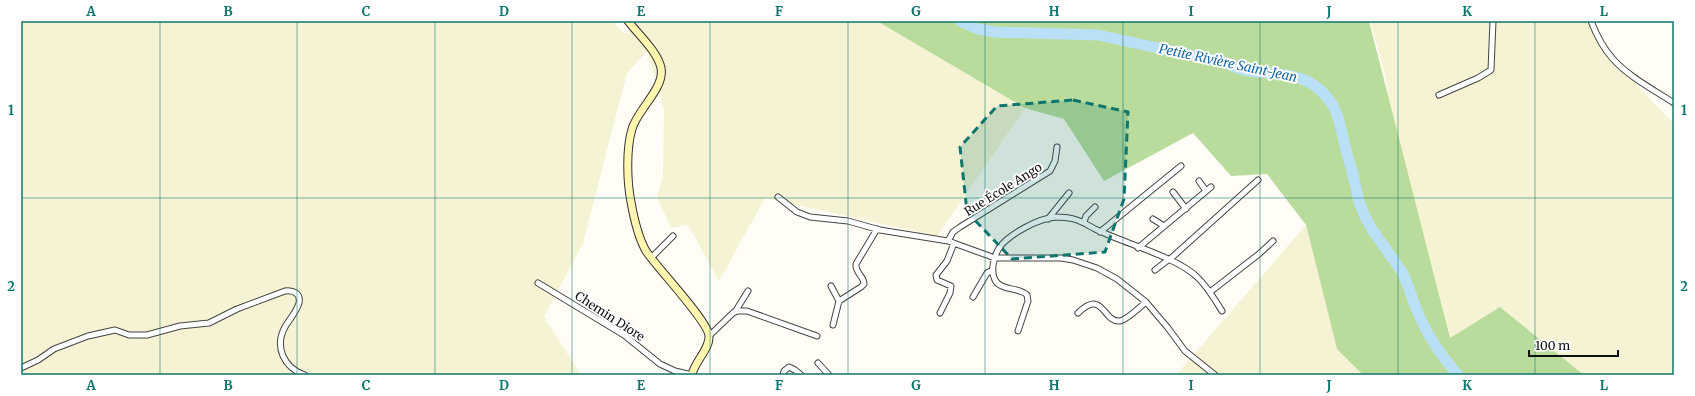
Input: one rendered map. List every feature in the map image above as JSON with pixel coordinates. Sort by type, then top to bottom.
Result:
[{"type":"street","points":[[628,21],[656,55],[661,68],[661,76],[658,85],[635,120],[629,142],[630,201],[639,234],[651,258],[693,310],[704,325],[709,336]]},
{"type":"street","points":[[1439,95],[1478,78],[1490,70],[1493,21]]},
{"type":"street","points":[[1591,21],[1605,49],[1613,60],[1629,73],[1674,103]]},
{"type":"street","name":"Rue École Ango","points":[[948,241],[954,232],[1050,171],[1055,161],[1057,147]]},
{"type":"street","points":[[1100,232],[1181,166]]},
{"type":"street","points":[[1156,270],[1258,180]]},
{"type":"street","points":[[1199,181],[1206,191]]},
{"type":"street","points":[[1138,248],[1186,209],[1211,186]]},
{"type":"street","points":[[1173,192],[1186,209]]},
{"type":"street","points":[[1048,219],[1069,193]]},
{"type":"street","points":[[778,197],[802,215],[848,221],[877,229],[948,241],[996,258],[1017,259],[1047,256],[1073,260],[1107,272],[1146,302],[1168,328],[1185,352],[1215,375]]},
{"type":"street","points":[[1084,222],[1086,216],[1095,207]]},
{"type":"street","points":[[1018,331],[1028,301],[1027,295],[998,284],[995,280],[993,270],[996,258],[1001,246],[1009,238],[1039,221],[1048,219],[1071,218],[1084,222],[1100,232],[1168,260],[1192,272],[1210,292],[1222,311]]},
{"type":"street","points":[[1152,219],[1164,226]]},
{"type":"street","points":[[839,301],[864,284],[863,279],[856,270],[856,264],[877,229]]},
{"type":"street","points":[[651,258],[673,236]]},
{"type":"street","points":[[1210,292],[1274,241]]},
{"type":"street","points":[[940,313],[950,293],[951,286],[937,280],[936,275],[948,261],[954,243]]},
{"type":"street","points":[[973,297],[987,272],[993,270]]},
{"type":"street","name":"Chemin Diore","points":[[538,283],[624,335],[660,364],[675,371],[692,375]]},
{"type":"street","points":[[831,286],[839,301],[833,326]]},
{"type":"street","points":[[21,368],[38,360],[54,349],[88,336],[115,330],[129,336],[147,335],[180,326],[209,323],[237,309],[285,291],[290,291],[297,293],[299,303],[282,334],[281,353],[283,359],[294,371],[304,375]]},
{"type":"street","points":[[692,375],[706,346],[709,336],[734,312],[748,291]]},
{"type":"street","points":[[1078,313],[1085,306],[1094,304],[1114,319],[1122,321],[1146,302]]},
{"type":"street","points":[[734,312],[747,311],[817,336]]},
{"type":"street","points":[[818,364],[829,375]]},
{"type":"street","points":[[783,375],[784,371],[789,367],[801,375]]},
{"type":"highlighted area","points":[[1073,100],[1128,112],[1124,199],[1105,252],[1012,259],[967,212],[960,147],[997,106]]},
{"type":"shaded area","points":[[21,21],[612,21],[625,34],[638,21],[877,21],[1025,108],[937,236],[765,198],[719,281],[688,225],[671,228],[657,197],[663,175],[664,109],[647,51],[627,73],[583,243],[544,317],[581,375],[21,375]]},
{"type":"shaded area","points":[[1370,21],[1594,21],[1606,53],[1674,123],[1674,375],[1584,375],[1500,307],[1450,338],[1419,283],[1385,74]]},
{"type":"shaded area","points":[[1306,225],[1337,348],[1363,375],[1176,375]]},
{"type":"green space","points":[[877,21],[1369,21],[1450,338],[1500,307],[1584,375],[1363,375],[1337,349],[1306,225],[1267,174],[1231,176],[1193,133],[1104,181],[1064,119],[1025,108]]},
{"type":"waterway","name":"Petite Rivière Saint-Jean","points":[[960,21],[978,29],[995,32],[1098,35],[1227,63],[1248,71],[1296,77],[1319,89],[1333,105],[1336,111],[1358,199],[1365,216],[1403,274],[1420,318],[1429,335],[1439,351],[1458,375]]}]
